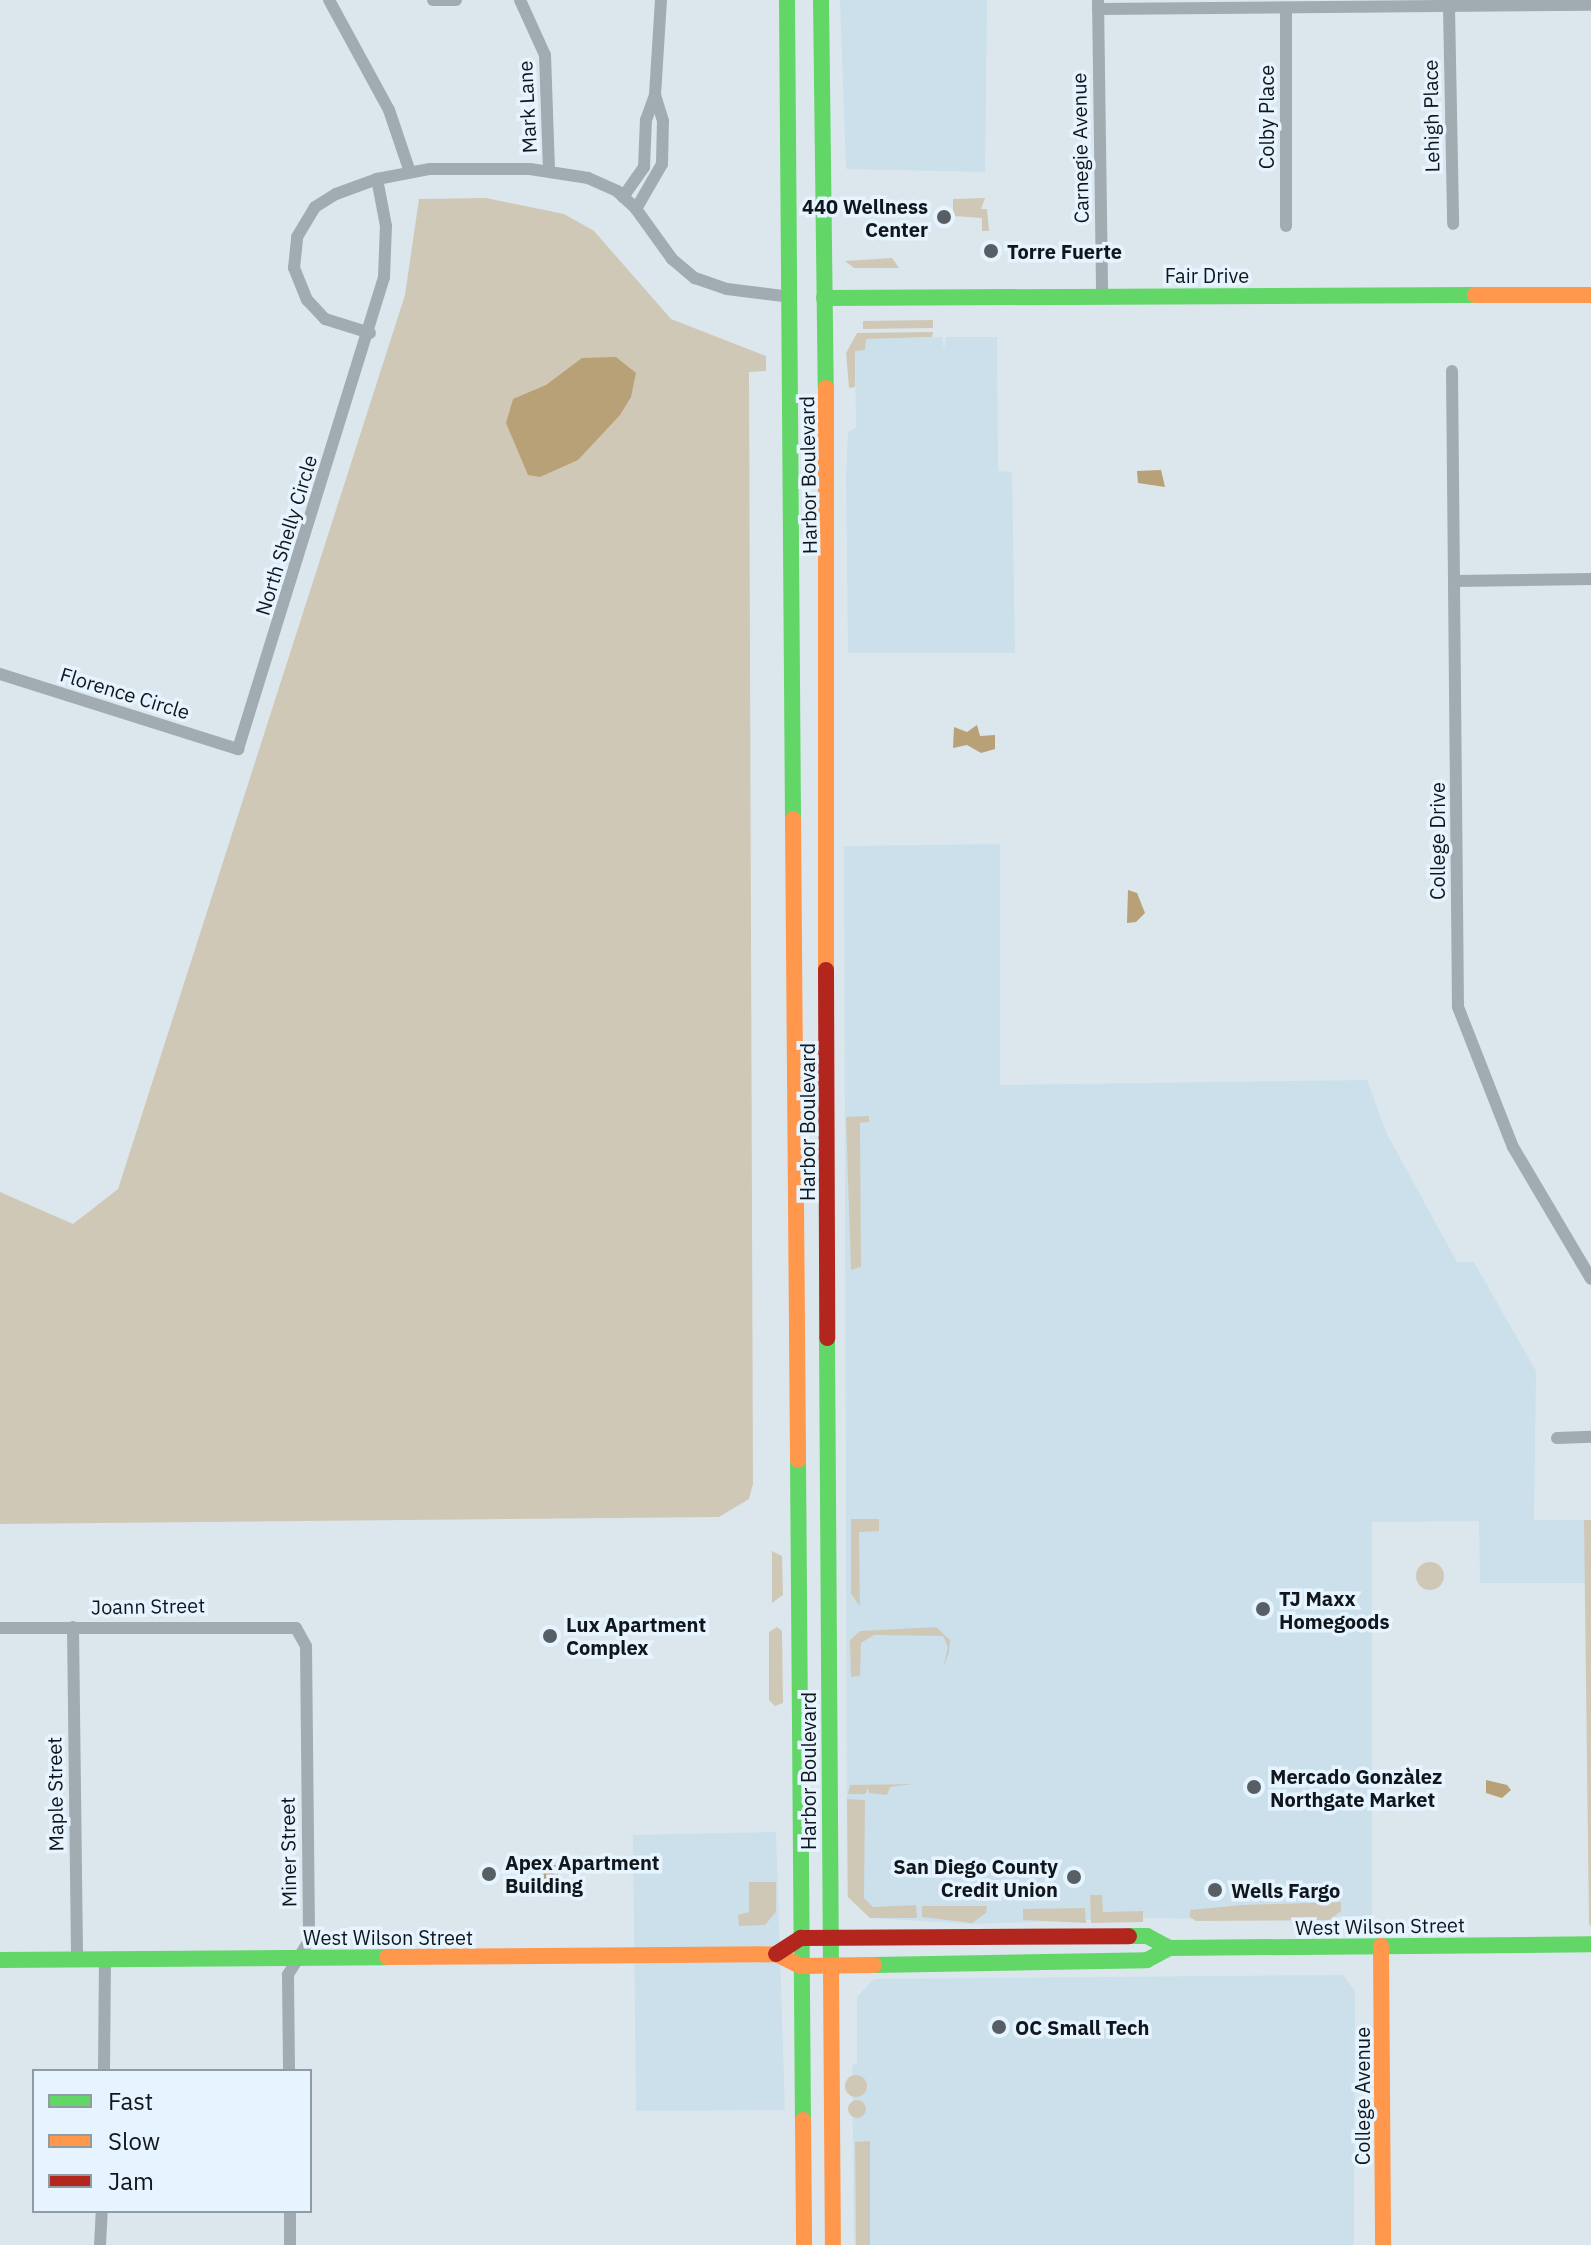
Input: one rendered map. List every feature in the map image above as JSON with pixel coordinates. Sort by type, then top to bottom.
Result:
[{"type":"main road","name":"Harbor Boulevard","points":[[787,0],[803,1615],[801,1966],[804,2245]]},
{"type":"main road","name":"Harbor Boulevard","points":[[821,0],[830,675],[825,1096],[833,2245]]},
{"type":"main road","name":"Fair Drive","points":[[791,297],[1591,295]]},
{"type":"main road","name":"West Wilson Street","points":[[801,1938],[1147,1936],[1170,1948]]},
{"type":"main road","points":[[776,1954],[801,1938]]},
{"type":"main road","name":"West Wilson Street","points":[[0,1960],[776,1954],[801,1966],[830,1966],[1147,1960],[1170,1948],[1591,1944]]},
{"type":"main road","name":"College Avenue","points":[[1381,1946],[1383,2245]]},
{"type":"street","points":[[329,0],[389,110],[410,172]]},
{"type":"street","points":[[433,0],[456,0]]},
{"type":"street","name":"Mark Lane","points":[[520,0],[545,55],[549,170]]},
{"type":"street","points":[[636,209],[659,174],[663,141],[655,95],[661,0]]},
{"type":"street","points":[[1098,5],[1286,8],[1591,5]]},
{"type":"street","name":"Carnegie Avenue","points":[[1098,5],[1102,295]]},
{"type":"street","name":"Lehigh Place","points":[[1449,7],[1453,224]]},
{"type":"street","name":"Colby Place","points":[[1286,8],[1286,226]]},
{"type":"street","points":[[623,197],[644,167],[646,120],[655,95]]},
{"type":"street","points":[[646,140],[663,141]]},
{"type":"street","points":[[370,333],[325,319],[307,300],[294,268],[304,221],[336,194],[377,179],[410,172],[549,170],[588,178],[623,197],[636,209],[672,259],[695,278],[727,289],[791,297]]},
{"type":"street","name":"North Shelly Circle","points":[[238,749],[370,333],[386,254],[377,179]]},
{"type":"street","name":"College Drive","points":[[1452,371],[1458,1007],[1513,1147],[1591,1279]]},
{"type":"street","points":[[1456,581],[1591,579]]},
{"type":"street","name":"Florence Circle","points":[[0,674],[238,749]]},
{"type":"street","points":[[1557,1438],[1591,1437]]},
{"type":"street","name":"Maple Street","points":[[73,1627],[77,1960]]},
{"type":"street","name":"Joann Street","points":[[0,1628],[296,1628]]},
{"type":"street","name":"Miner Street","points":[[289,2069],[288,1975],[309,1941],[306,1646],[296,1628]]},
{"type":"street","points":[[104,2069],[105,1960]]},
{"type":"street","points":[[100,2245],[102,2213]]},
{"type":"street","points":[[290,2213],[290,2245]]},
{"type":"shaded area","points":[[840,0],[987,0],[985,172],[846,169]]},
{"type":"shaded area","points":[[486,198],[564,214],[594,231],[671,319],[766,356],[766,371],[749,372],[753,1484],[749,1499],[719,1517],[0,1524],[0,1192],[73,1224],[118,1189],[405,295],[419,199]]},
{"type":"shaded area","points":[[985,198],[981,209],[987,209],[989,231],[982,231],[982,218],[953,216],[953,199]]},
{"type":"shaded area","points":[[892,258],[899,268],[854,268],[845,261]]},
{"type":"shaded area","points":[[933,320],[933,328],[863,329],[863,321]]},
{"type":"shaded area","points":[[933,332],[932,337],[866,339],[865,350],[855,351],[855,387],[849,388],[846,353],[857,333]]},
{"type":"shaded area","points":[[942,337],[944,349],[946,337],[997,337],[998,471],[1012,472],[1015,653],[848,653],[846,477],[848,432],[856,428],[855,351],[865,339]]},
{"type":"shaded area","points":[[616,357],[636,373],[631,397],[620,415],[578,460],[540,477],[528,475],[506,423],[513,399],[546,385],[582,358]]},
{"type":"shaded area","points":[[1161,470],[1165,487],[1138,483],[1137,471]]},
{"type":"shaded area","points":[[977,725],[980,736],[995,735],[995,749],[981,753],[967,745],[953,748],[954,727],[967,732]]},
{"type":"shaded area","points":[[1000,844],[1000,1085],[1367,1080],[1387,1134],[1457,1262],[1474,1262],[1536,1371],[1534,1520],[1584,1520],[1586,1583],[1480,1583],[1479,1521],[1372,1522],[1372,1922],[1146,1918],[971,1924],[870,1918],[847,1897],[844,846]]},
{"type":"shaded area","points":[[1128,890],[1137,893],[1145,913],[1136,922],[1127,923]]},
{"type":"shaded area","points":[[869,1116],[869,1122],[860,1123],[861,1267],[851,1270],[846,1117]]},
{"type":"shaded area","points":[[851,1519],[879,1519],[879,1531],[859,1532],[860,1606],[851,1594]]},
{"type":"shaded area","points":[[1584,1520],[1591,1520],[1591,1926],[1589,1924]]},
{"type":"shaded area","points":[[772,1551],[782,1556],[783,1595],[772,1603]]},
{"type":"shaded area","points":[[1430,1562],[1440,1566],[1444,1576],[1440,1586],[1430,1590],[1420,1586],[1416,1576],[1420,1566]]},
{"type":"shaded area","points":[[777,1627],[782,1631],[783,1703],[775,1706],[769,1700],[769,1632]]},
{"type":"shaded area","points":[[936,1627],[950,1640],[943,1669],[948,1647],[943,1636],[874,1635],[861,1643],[860,1676],[851,1677],[850,1640],[860,1631]]},
{"type":"shaded area","points":[[1486,1780],[1507,1785],[1511,1790],[1502,1798],[1486,1793]]},
{"type":"shaded area","points":[[913,1784],[890,1787],[887,1795],[869,1793],[868,1788],[865,1794],[848,1794],[850,1785]]},
{"type":"shaded area","points":[[847,1799],[865,1800],[864,1898],[873,1907],[916,1905],[917,1918],[870,1918],[848,1897]]},
{"type":"shaded area","points":[[776,1832],[785,2110],[636,2111],[633,1835]]},
{"type":"shaded area","points":[[546,1865],[558,1865],[558,1881],[548,1891],[540,1883]]},
{"type":"shaded area","points":[[749,1882],[776,1882],[776,1912],[765,1925],[739,1926],[738,1915],[749,1912]]},
{"type":"shaded area","points":[[1090,1895],[1102,1895],[1103,1912],[1143,1911],[1143,1922],[1091,1923]]},
{"type":"shaded area","points":[[1341,1902],[1341,1911],[1329,1920],[1196,1921],[1190,1917],[1190,1910]]},
{"type":"shaded area","points":[[922,1906],[987,1906],[986,1913],[972,1923],[922,1917]]},
{"type":"shaded area","points":[[1085,1908],[1086,1923],[1023,1920],[1023,1909]]},
{"type":"shaded area","points":[[1343,1975],[1355,1991],[1354,2245],[854,2245],[852,2066],[857,2062],[857,1997],[874,1979]]},
{"type":"shaded area","points":[[856,2075],[864,2078],[867,2086],[864,2094],[856,2097],[848,2094],[845,2086],[848,2078]]},
{"type":"shaded area","points":[[857,2100],[866,2109],[857,2118],[848,2109]]},
{"type":"shaded area","points":[[870,2141],[870,2245],[856,2245],[855,2142]]},
{"type":"traffic: fast","points":[[787,0],[793,819]]},
{"type":"traffic: fast","points":[[821,0],[826,388]]},
{"type":"traffic: fast","points":[[824,298],[1475,295]]},
{"type":"traffic: fast","points":[[827,1338],[831,1971]]},
{"type":"traffic: fast","points":[[798,1460],[803,2120]]},
{"type":"traffic: fast","points":[[1129,1936],[1147,1936],[1170,1948],[1591,1944]]},
{"type":"traffic: fast","points":[[874,1965],[1147,1960],[1170,1948]]},
{"type":"traffic: fast","points":[[0,1960],[387,1957]]},
{"type":"traffic: slow","points":[[1475,295],[1591,295]]},
{"type":"traffic: slow","points":[[826,388],[826,970]]},
{"type":"traffic: slow","points":[[793,819],[798,1460]]},
{"type":"traffic: slow","points":[[1381,1946],[1383,2245]]},
{"type":"traffic: slow","points":[[387,1957],[776,1954],[801,1966],[874,1965]]},
{"type":"traffic: slow","points":[[831,1971],[833,2245]]},
{"type":"traffic: slow","points":[[803,2120],[804,2245]]},
{"type":"traffic: jam","points":[[826,970],[827,1338]]},
{"type":"traffic: jam","points":[[776,1954],[801,1938],[1129,1936]]},
{"type":"place","name":"440 Wellness Center","points":[[944,217]]},
{"type":"place","name":"Torre Fuerte","points":[[991,251]]},
{"type":"place","name":"TJ Maxx Homegoods","points":[[1263,1609]]},
{"type":"place","name":"Lux Apartment Complex","points":[[550,1636]]},
{"type":"place","name":"Mercado Gonzàlez Northgate Market","points":[[1254,1787]]},
{"type":"place","name":"Apex Apartment Building","points":[[489,1874]]},
{"type":"place","name":"San Diego County Credit Union","points":[[1074,1877]]},
{"type":"place","name":"Wells Fargo","points":[[1215,1890]]},
{"type":"place","name":"OC Small Tech","points":[[999,2027]]}]
